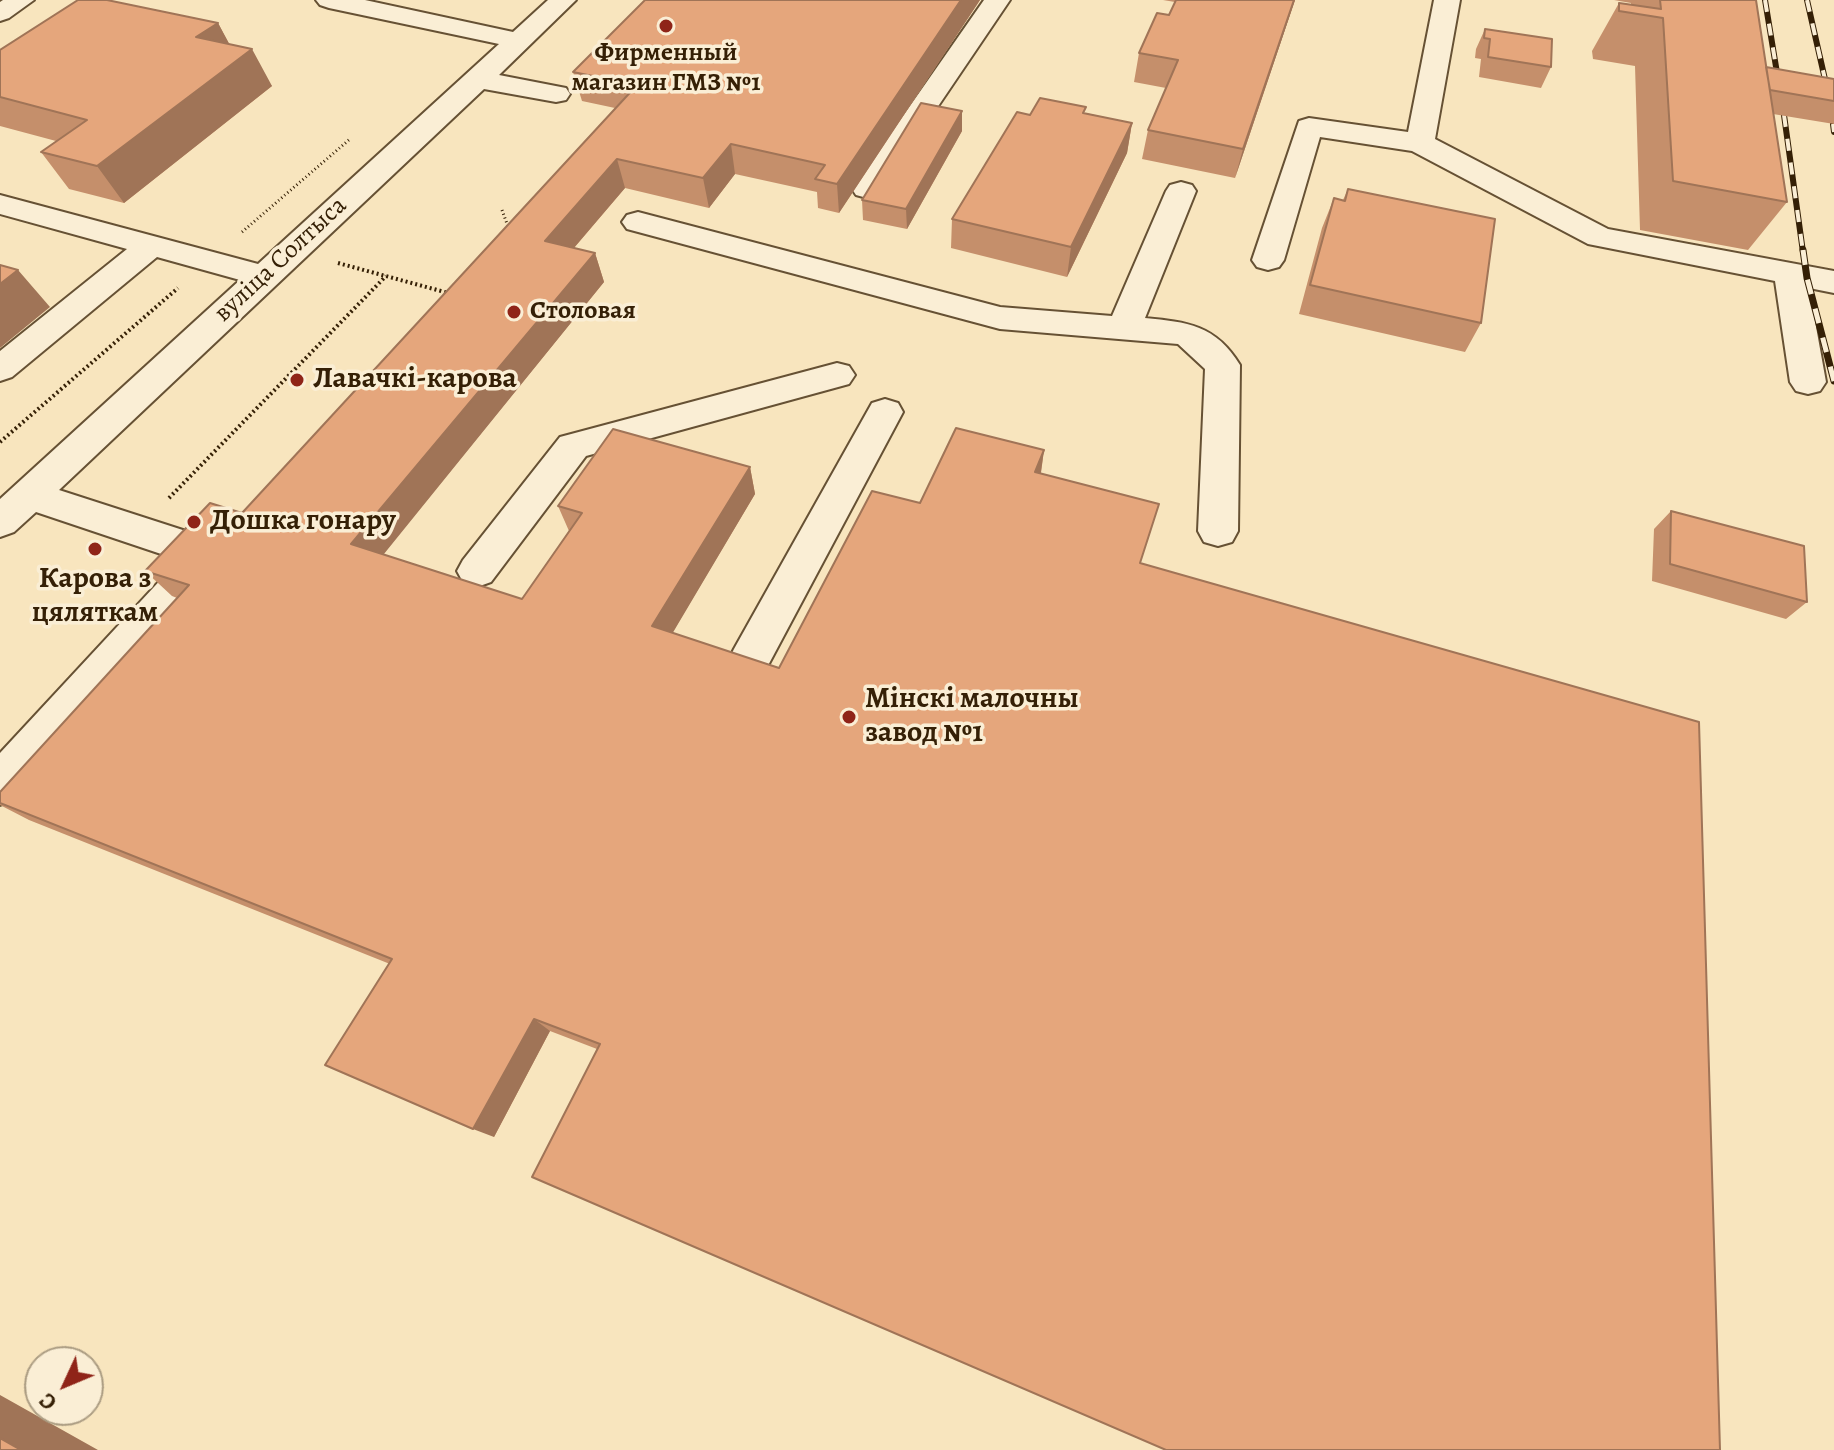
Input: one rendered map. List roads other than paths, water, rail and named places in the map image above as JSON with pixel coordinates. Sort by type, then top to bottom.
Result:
[{"type":"street","points":[[0,13],[21,0]]},
{"type":"street","points":[[329,0],[520,41]]},
{"type":"street","name":"вуліца Солтыса","points":[[15,508],[563,0]]},
{"type":"street","points":[[867,189],[997,0]]},
{"type":"street","points":[[1420,143],[1447,0]]},
{"type":"street","points":[[477,79],[556,94]]},
{"type":"street","points":[[1268,260],[1309,127],[1420,143],[1599,237],[1834,282]]},
{"type":"street","points":[[1124,328],[1181,191]]},
{"type":"street","points":[[0,204],[264,276]]},
{"type":"street","points":[[638,222],[1000,318],[1187,333],[1223,365],[1218,531]]},
{"type":"street","points":[[0,369],[150,246]]},
{"type":"street","points":[[1790,274],[1808,382]]},
{"type":"street","points":[[477,571],[573,446],[837,375]]},
{"type":"street","points":[[749,661],[885,412]]},
{"type":"street","points":[[0,785],[209,554],[138,531],[15,508]]},
{"type":"railway","points":[[1765,0],[1780,91]]},
{"type":"railway","points":[[1807,0],[1829,97]]},
{"type":"railway","points":[[1784,115],[1803,252]]},
{"type":"railway","points":[[1833,124],[1834,132]]},
{"type":"railway","points":[[1803,250],[1807,278],[1834,381]]},
{"type":"place","name":"Фирменный магазин ГМЗ №1","points":[[666,26]]},
{"type":"place","name":"Столовая","points":[[514,312]]},
{"type":"place","name":"Лавачкі-карова","points":[[297,380]]},
{"type":"place","name":"Дошка гонару","points":[[194,522]]},
{"type":"place","name":"Карова з цяляткам","points":[[95,549]]},
{"type":"place","name":"Мінскі малочны завод №1","points":[[849,717]]}]
